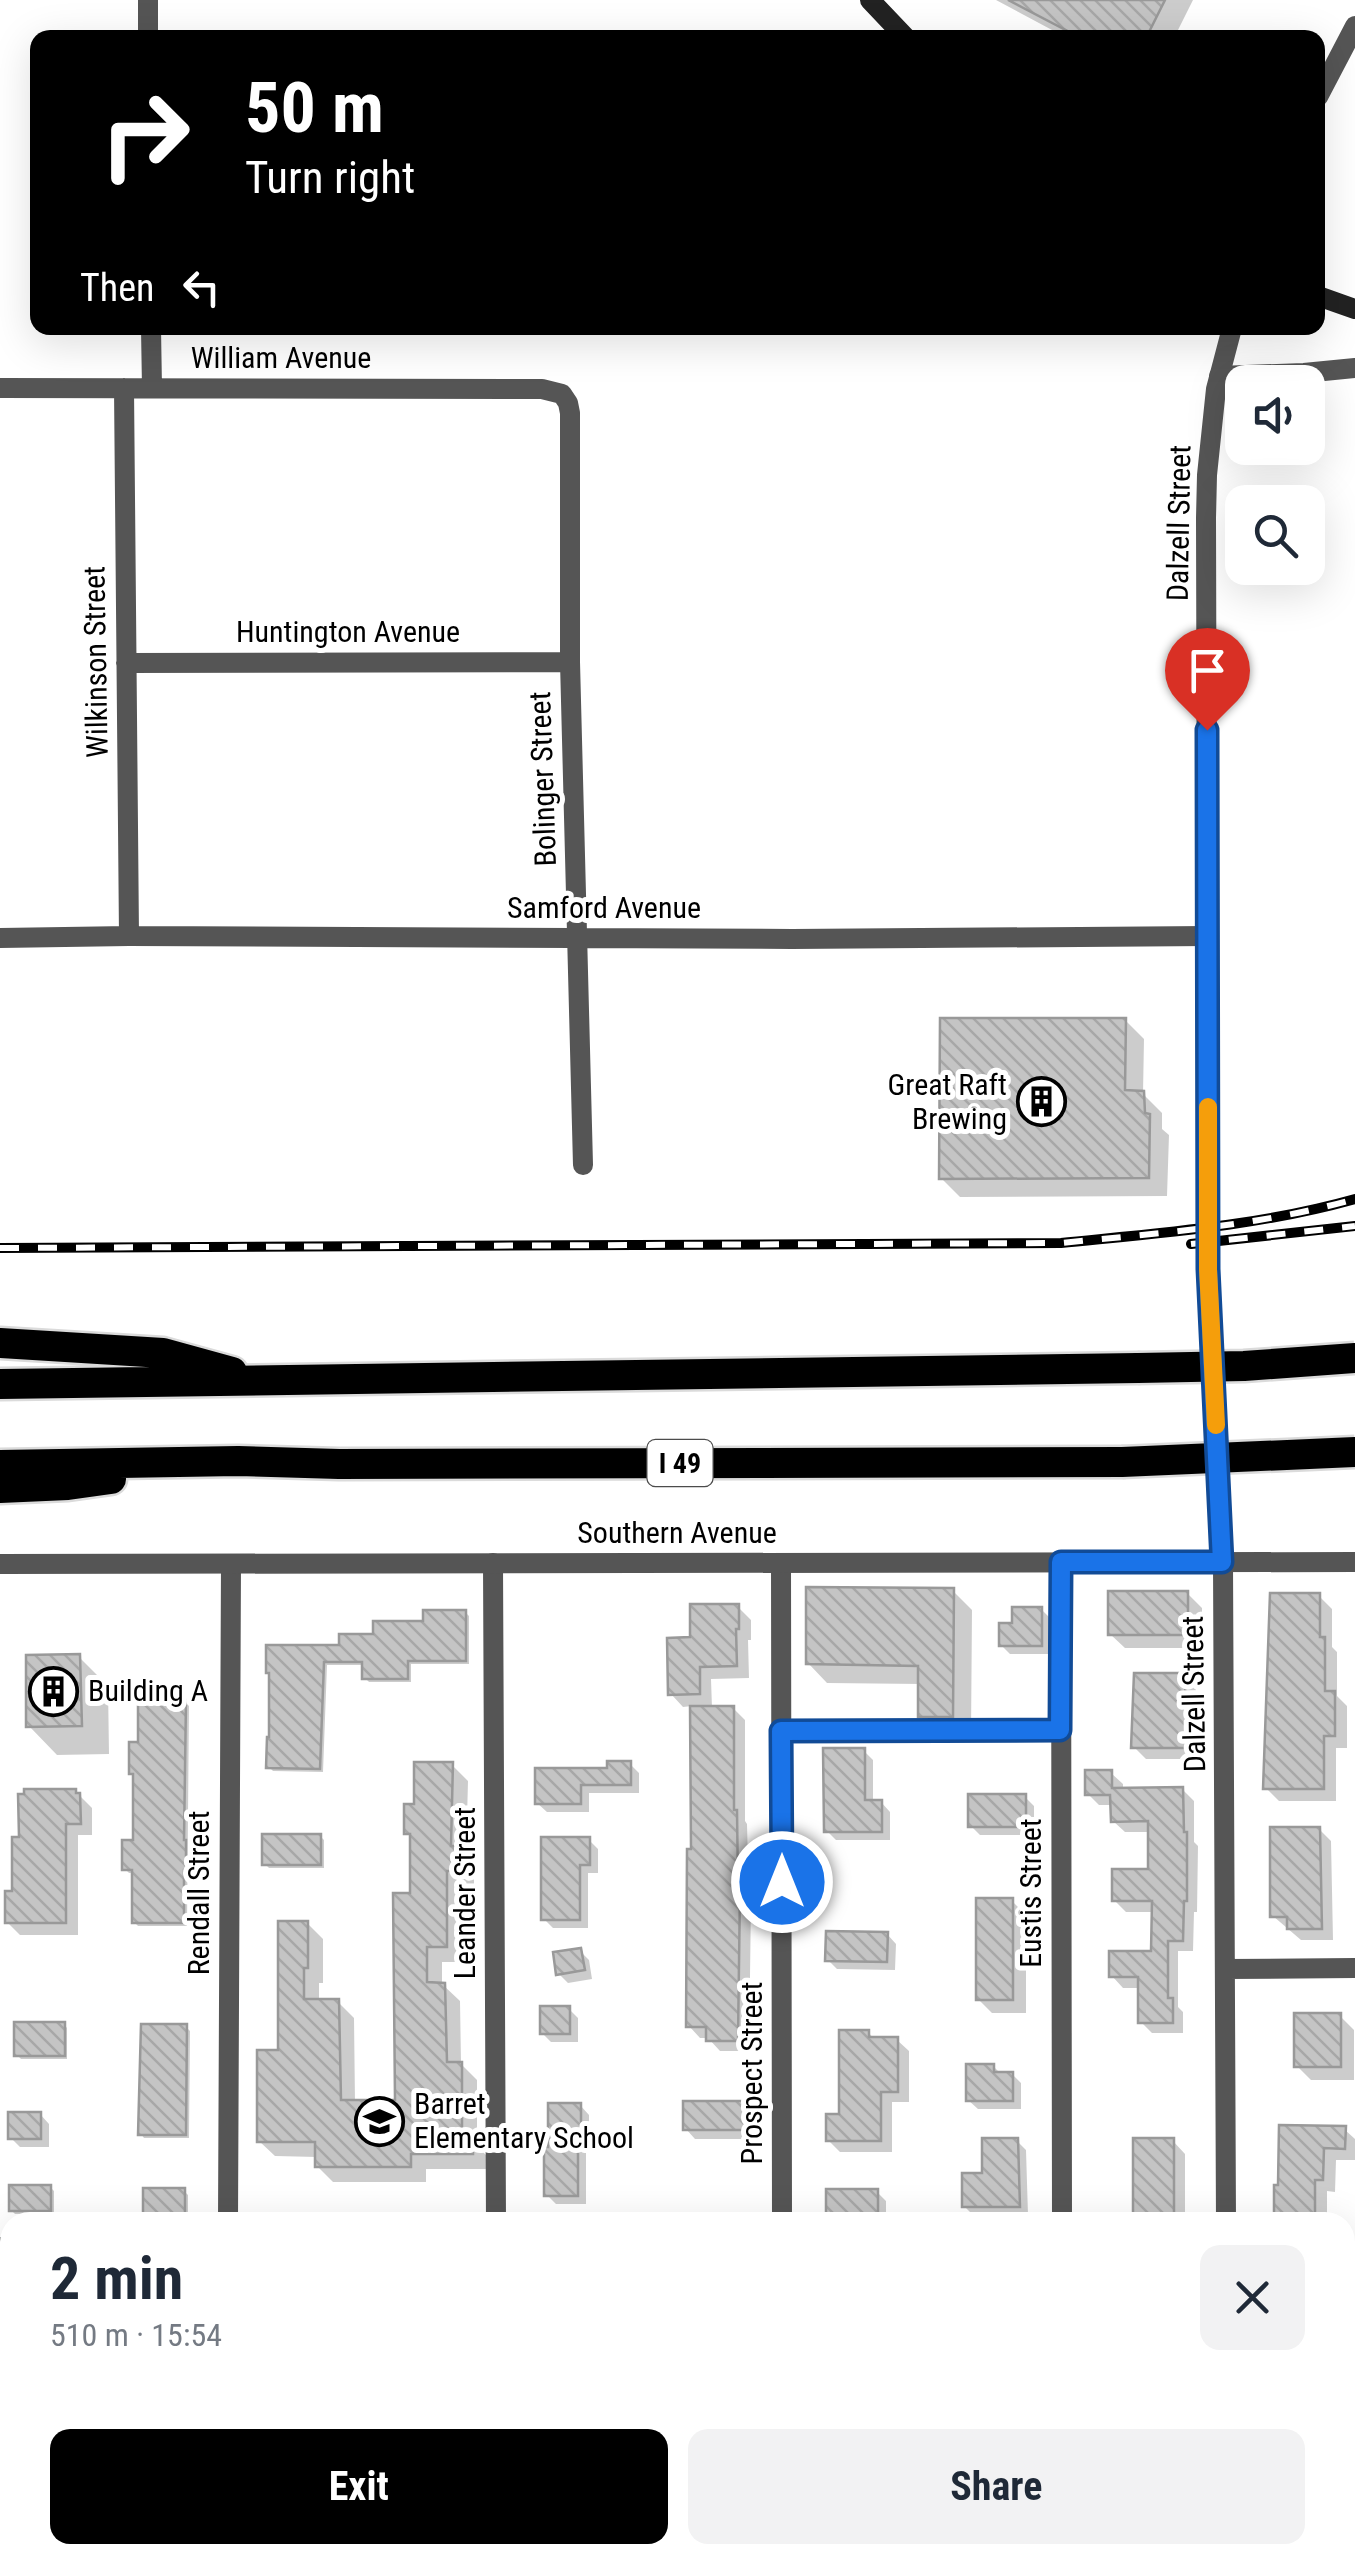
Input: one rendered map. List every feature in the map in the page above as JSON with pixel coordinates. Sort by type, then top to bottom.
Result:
[{"type":"highway","points":[[0,1343],[163,1353],[264,1381]]},
{"type":"highway","points":[[0,1384],[1244,1366],[1355,1358]]},
{"type":"highway","name":"I 49","points":[[0,1465],[238,1461],[1122,1462],[1355,1452]]},
{"type":"highway","points":[[0,1488],[68,1485],[238,1461]]},
{"type":"main road","points":[[870,0],[898,30]]},
{"type":"main road","points":[[1325,298],[1355,309]]},
{"type":"street","points":[[148,0],[148,30]]},
{"type":"street","points":[[1325,84],[1355,26]]},
{"type":"street","points":[[151,335],[152,388]]},
{"type":"street","name":"Dalzell Street","points":[[1226,2212],[1222,1562],[1208,1269],[1206,504],[1210,432],[1230,335]]},
{"type":"street","points":[[1220,376],[1355,368]]},
{"type":"street","name":"William Avenue","points":[[0,388],[542,389],[562,394]]},
{"type":"street","name":"Wilkinson Street","points":[[124,388],[129,936]]},
{"type":"street","name":"Bolinger Street","points":[[562,394],[570,413],[570,662],[583,1165]]},
{"type":"street","name":"Huntington Avenue","points":[[126,663],[570,662]]},
{"type":"street","name":"Samford Avenue","points":[[0,938],[1208,936]]},
{"type":"street","name":"Prospect Street","points":[[781,1562],[782,2212]]},
{"type":"street","name":"Eustis Street","points":[[1061,1562],[1062,2212]]},
{"type":"street","name":"Southern Avenue","points":[[0,1564],[1355,1562]]},
{"type":"street","name":"Rendall Street","points":[[228,2212],[231,1564]]},
{"type":"street","name":"Leander Street","points":[[493,1564],[496,2212]]},
{"type":"street","points":[[781,1731],[1060,1730]]},
{"type":"street","points":[[1225,1969],[1355,1968]]},
{"type":"building","points":[[1008,0],[1165,0],[1150,30],[1066,30]]},
{"type":"building","name":"Great Raft Brewing","points":[[940,1018],[1126,1018],[1125,1090],[1144,1091],[1145,1113],[1150,1114],[1149,1178],[939,1179]]},
{"type":"building","points":[[806,1587],[954,1588],[953,1717],[918,1717],[918,1666],[806,1664]]},
{"type":"building","points":[[1108,1591],[1188,1591],[1188,1635],[1108,1635]]},
{"type":"building","points":[[1270,1593],[1320,1593],[1325,1691],[1335,1691],[1335,1736],[1324,1736],[1324,1789],[1263,1789]]},
{"type":"building","points":[[690,1604],[739,1604],[737,1666],[700,1667],[700,1694],[668,1695],[667,1638],[690,1637]]},
{"type":"building","points":[[1012,1607],[1042,1607],[1042,1646],[999,1646],[999,1623],[1012,1623]]},
{"type":"building","points":[[423,1610],[466,1610],[466,1661],[408,1661],[408,1679],[362,1679],[362,1662],[324,1662],[320,1769],[266,1768],[266,1645],[339,1645],[339,1634],[373,1634],[373,1621],[423,1621]]},
{"type":"building","name":"Building A","points":[[80,1654],[82,1726],[26,1727],[26,1655]]},
{"type":"building","points":[[1134,1673],[1185,1673],[1186,1748],[1131,1748]]},
{"type":"building","points":[[138,1700],[186,1700],[184,1923],[132,1923],[132,1870],[122,1870],[122,1840],[133,1840],[129,1742],[138,1742]]},
{"type":"building","points":[[690,1706],[734,1706],[734,1810],[740,1888],[738,2041],[706,2041],[706,2027],[686,2027]]},
{"type":"building","points":[[823,1748],[865,1748],[865,1800],[882,1800],[882,1832],[824,1832]]},
{"type":"building","points":[[607,1761],[631,1761],[631,1785],[581,1785],[581,1804],[535,1804],[535,1768],[607,1768]]},
{"type":"building","points":[[414,1762],[453,1762],[451,1846],[459,1846],[459,1871],[447,1871],[447,1947],[427,1947],[427,1982],[445,1983],[447,2062],[462,2062],[462,2139],[473,2139],[473,2154],[411,2154],[411,2167],[315,2167],[315,2142],[257,2142],[257,2050],[278,2050],[278,1921],[308,1921],[304,1999],[339,1999],[341,2100],[395,2100],[393,1893],[410,1893],[410,1834],[404,1834],[404,1804],[414,1804]]},
{"type":"building","points":[[1085,1770],[1112,1770],[1112,1788],[1183,1787],[1187,1901],[1183,1941],[1168,1941],[1168,1998],[1173,1998],[1173,2023],[1138,2023],[1138,1977],[1109,1977],[1109,1951],[1151,1951],[1152,1901],[1112,1901],[1112,1869],[1148,1869],[1148,1821],[1111,1822],[1110,1795],[1085,1795]]},
{"type":"building","points":[[24,1789],[76,1789],[80,1793],[81,1824],[66,1824],[66,1923],[5,1923],[5,1891],[12,1891],[12,1837],[19,1837],[18,1794],[24,1794]]},
{"type":"building","points":[[968,1794],[1026,1794],[1026,1827],[968,1827]]},
{"type":"building","points":[[1270,1827],[1320,1827],[1322,1929],[1287,1929],[1287,1917],[1270,1917]]},
{"type":"building","points":[[262,1834],[321,1834],[321,1865],[262,1865]]},
{"type":"building","points":[[541,1837],[590,1837],[590,1865],[580,1865],[580,1920],[541,1920]]},
{"type":"building","points":[[976,1898],[1013,1898],[1013,2000],[976,2000]]},
{"type":"building","points":[[826,1931],[888,1932],[887,1962],[825,1961]]},
{"type":"building","points":[[581,1948],[585,1970],[556,1975],[553,1952]]},
{"type":"building","points":[[540,2006],[570,2006],[570,2034],[540,2034]]},
{"type":"building","points":[[1294,2013],[1341,2013],[1341,2067],[1294,2067]]},
{"type":"building","points":[[14,2022],[65,2022],[65,2056],[14,2056]]},
{"type":"building","points":[[141,2024],[187,2024],[186,2135],[138,2135]]},
{"type":"building","points":[[839,2030],[869,2030],[869,2037],[898,2037],[898,2092],[881,2092],[881,2141],[826,2141],[826,2114],[839,2114]]},
{"type":"building","points":[[966,2064],[994,2064],[994,2072],[1013,2072],[1013,2101],[966,2101]]},
{"type":"building","points":[[683,2101],[749,2101],[749,2130],[683,2130]]},
{"type":"building","points":[[548,2103],[581,2103],[578,2196],[544,2196]]},
{"type":"building","points":[[8,2112],[41,2112],[41,2139],[8,2139]]},
{"type":"building","points":[[1279,2125],[1346,2126],[1345,2149],[1324,2148],[1323,2180],[1315,2180],[1315,2212],[1274,2212],[1274,2185],[1278,2185]]},
{"type":"building","points":[[982,2138],[1018,2138],[1020,2207],[962,2207],[962,2173],[982,2173]]},
{"type":"building","points":[[1133,2138],[1174,2138],[1174,2212],[1133,2212]]},
{"type":"building","points":[[9,2185],[51,2185],[51,2211],[9,2211]]},
{"type":"building","points":[[143,2188],[185,2188],[185,2212],[143,2212]]},
{"type":"building","points":[[826,2189],[878,2189],[878,2212],[826,2212]]},
{"type":"railway","points":[[0,1248],[1061,1243],[1246,1222],[1355,1199]]},
{"type":"railway","points":[[1191,1244],[1355,1226]]},
{"type":"slow traffic","points":[[1208,1107],[1208,1269],[1216,1425]]},
{"type":"place","name":"Great Raft Brewing","points":[[1042,1102]]},
{"type":"place","name":"Building A","points":[[53,1691]]},
{"type":"place","name":"Barret Elementary School","points":[[379,2121]]},
{"type":"route","points":[[782,1882],[781,1731],[1060,1730],[1061,1562],[1222,1562],[1208,1269],[1207,730]]}]
